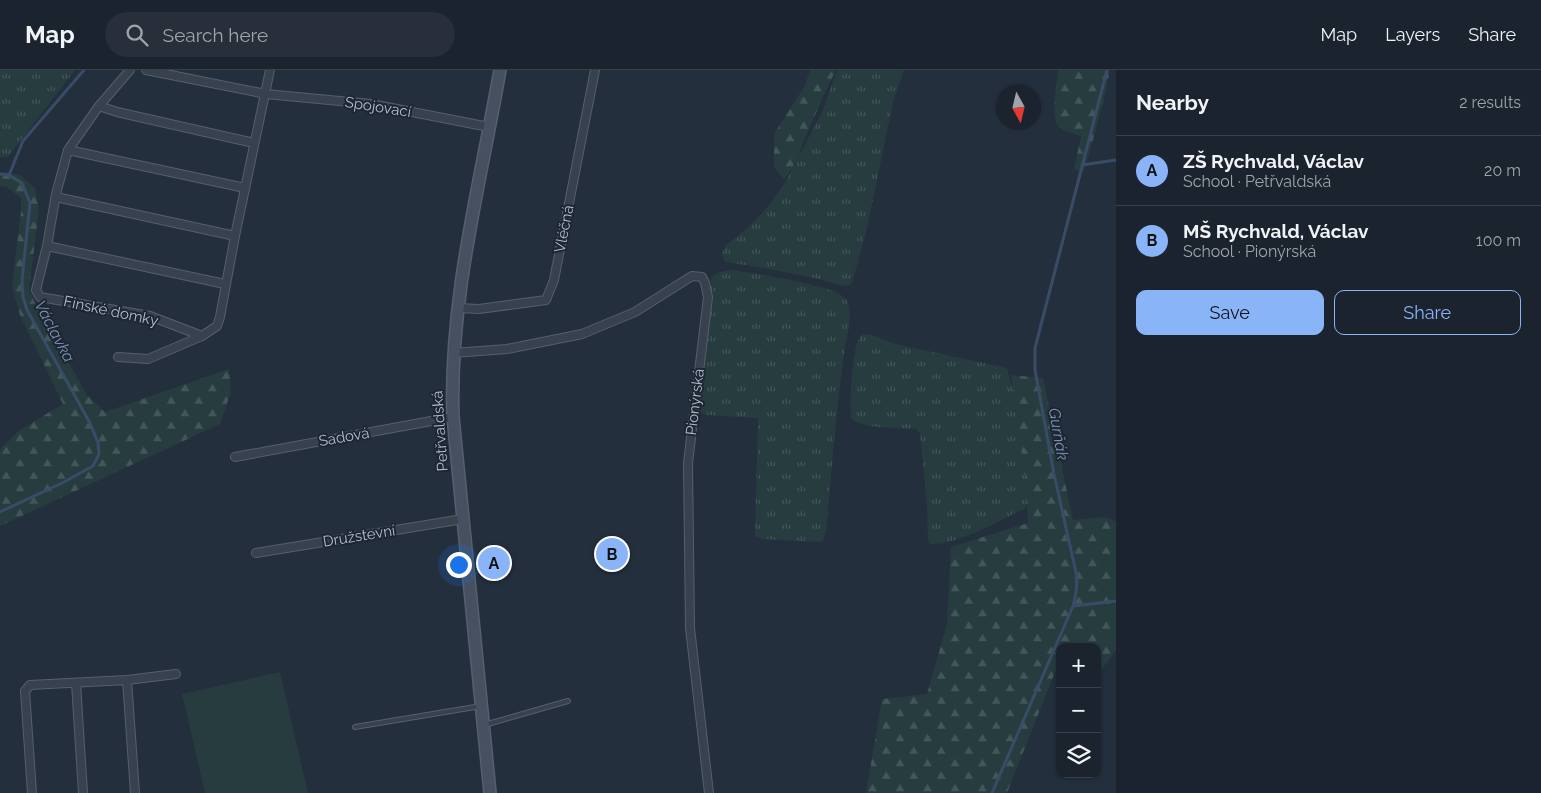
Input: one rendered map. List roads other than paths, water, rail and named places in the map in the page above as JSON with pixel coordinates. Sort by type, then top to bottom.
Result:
[{"type":"street","name":"Finské domky","points":[[130,70],[99,106],[68,150],[36,290],[40,297],[150,316],[202,336]]},
{"type":"street","points":[[146,70],[266,94]]},
{"type":"street","points":[[118,357],[148,360],[202,336],[217,326],[270,70]]},
{"type":"street","name":"Petřvaldská","points":[[490,793],[453,417],[453,353],[461,280],[500,70]]},
{"type":"street","name":"Vléčná","points":[[458,308],[479,309],[546,300],[554,280],[596,70]]},
{"type":"street","name":"Spojovací","points":[[266,94],[371,104],[489,127]]},
{"type":"street","points":[[99,106],[117,112],[254,142]]},
{"type":"street","points":[[68,150],[245,188]]},
{"type":"street","points":[[56,198],[235,236]]},
{"type":"street","points":[[47,246],[226,284]]},
{"type":"street","name":"Pionýrská","points":[[453,353],[507,349],[582,334],[635,312],[692,276],[702,277],[708,297],[688,463],[688,482],[690,628],[709,793]]},
{"type":"street","name":"Sadová","points":[[235,457],[453,417]]},
{"type":"street","name":"Družstevní","points":[[256,554],[463,520]]},
{"type":"street","points":[[32,793],[25,691],[30,685],[127,680],[176,674]]},
{"type":"street","points":[[127,680],[135,793]]},
{"type":"street","points":[[76,683],[83,793]]},
{"type":"lane","points":[[483,725],[568,701]]},
{"type":"lane","points":[[355,727],[481,706]]},
{"type":"waterway","name":"Václavka","points":[[0,512],[93,466],[99,454],[98,443],[90,423],[27,310],[23,297],[22,280],[30,203],[22,183],[9,175],[23,141],[84,70]]},
{"type":"waterway","name":"Gurňák","points":[[992,793],[1073,606],[1076,593],[1077,577],[1054,474],[1035,370],[1035,348],[1107,70]]},
{"type":"waterway","points":[[1082,165],[1116,160]]},
{"type":"waterway","points":[[0,174],[9,175]]},
{"type":"waterway","points":[[1073,606],[1116,601]]},
{"type":"place","name":"MŠ Rychvald, Václav","points":[[612,554]]},
{"type":"place","name":"ZŠ Rychvald, Václav","points":[[494,563]]}]
